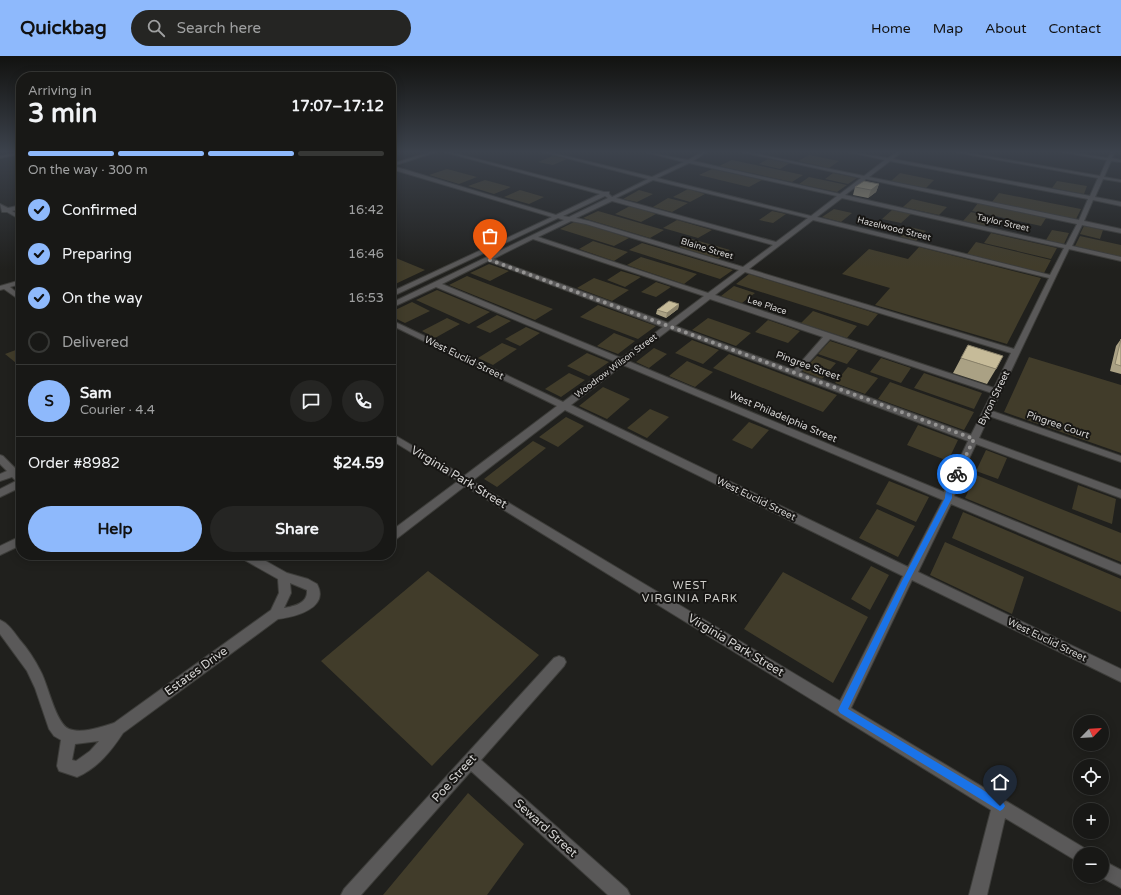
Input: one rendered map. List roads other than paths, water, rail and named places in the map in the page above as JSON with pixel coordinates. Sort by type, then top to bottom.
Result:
[{"type":"street","name":"Blaine Street","points":[[475,191],[558,216],[572,218],[1016,352]]},
{"type":"street","points":[[594,191],[605,194],[612,198],[777,244]]},
{"type":"street","points":[[396,293],[611,191]]},
{"type":"street","points":[[396,304],[626,191]]},
{"type":"street","name":"Hazelwood Street","points":[[706,191],[1052,278]]},
{"type":"street","name":"Taylor Street","points":[[820,191],[1121,259]]},
{"type":"street","name":"Woodrow Wilson Street","points":[[396,533],[847,191]]},
{"type":"street","points":[[933,191],[1121,231]]},
{"type":"street","points":[[1056,191],[1121,204]]},
{"type":"street","name":"Byron Street","points":[[843,710],[906,581],[911,574],[949,498],[949,493],[974,439],[1067,247],[1070,245],[1095,191]]},
{"type":"street","points":[[0,206],[16,215]]},
{"type":"street","points":[[0,212],[16,208]]},
{"type":"street","name":"Lee Place","points":[[532,237],[997,392]]},
{"type":"street","name":"Pingree Street","points":[[487,259],[1121,494]]},
{"type":"street","points":[[2,288],[16,284]]},
{"type":"street","name":"West Philadelphia Street","points":[[436,284],[1121,570]]},
{"type":"street","points":[[2,288],[16,296]]},
{"type":"street","name":"West Euclid Street","points":[[396,324],[1121,676]]},
{"type":"street","points":[[795,373],[828,336]]},
{"type":"street","name":"Pingree Court","points":[[987,412],[1121,459]]},
{"type":"street","name":"Virginia Park Street","points":[[396,439],[1073,851]]},
{"type":"street","points":[[0,458],[16,471]]},
{"type":"street","points":[[0,478],[16,474]]},
{"type":"street","points":[[0,493],[16,485]]},
{"type":"street","points":[[0,551],[16,543]]},
{"type":"street","name":"Estates Drive","points":[[118,728],[105,747],[90,762],[77,769],[64,766],[69,736],[80,738],[96,736],[118,728],[274,614],[302,608],[311,602],[315,594],[314,587],[304,582],[284,577],[254,560]]},
{"type":"street","name":"Estates Drive","points":[[274,614],[286,593],[284,577]]},
{"type":"street","points":[[0,625],[23,652],[32,668],[43,690],[53,723],[63,734],[69,736]]},
{"type":"street","name":"Poe Street","points":[[350,895],[558,662]]},
{"type":"street","name":"Seward Street","points":[[470,760],[621,895]]},
{"type":"street","points":[[978,895],[1000,806]]},
{"type":"street","points":[[1109,872],[1121,880]]},
{"type":"district","name":"WEST VIRGINIA PARK","points":[[690,591]]}]
